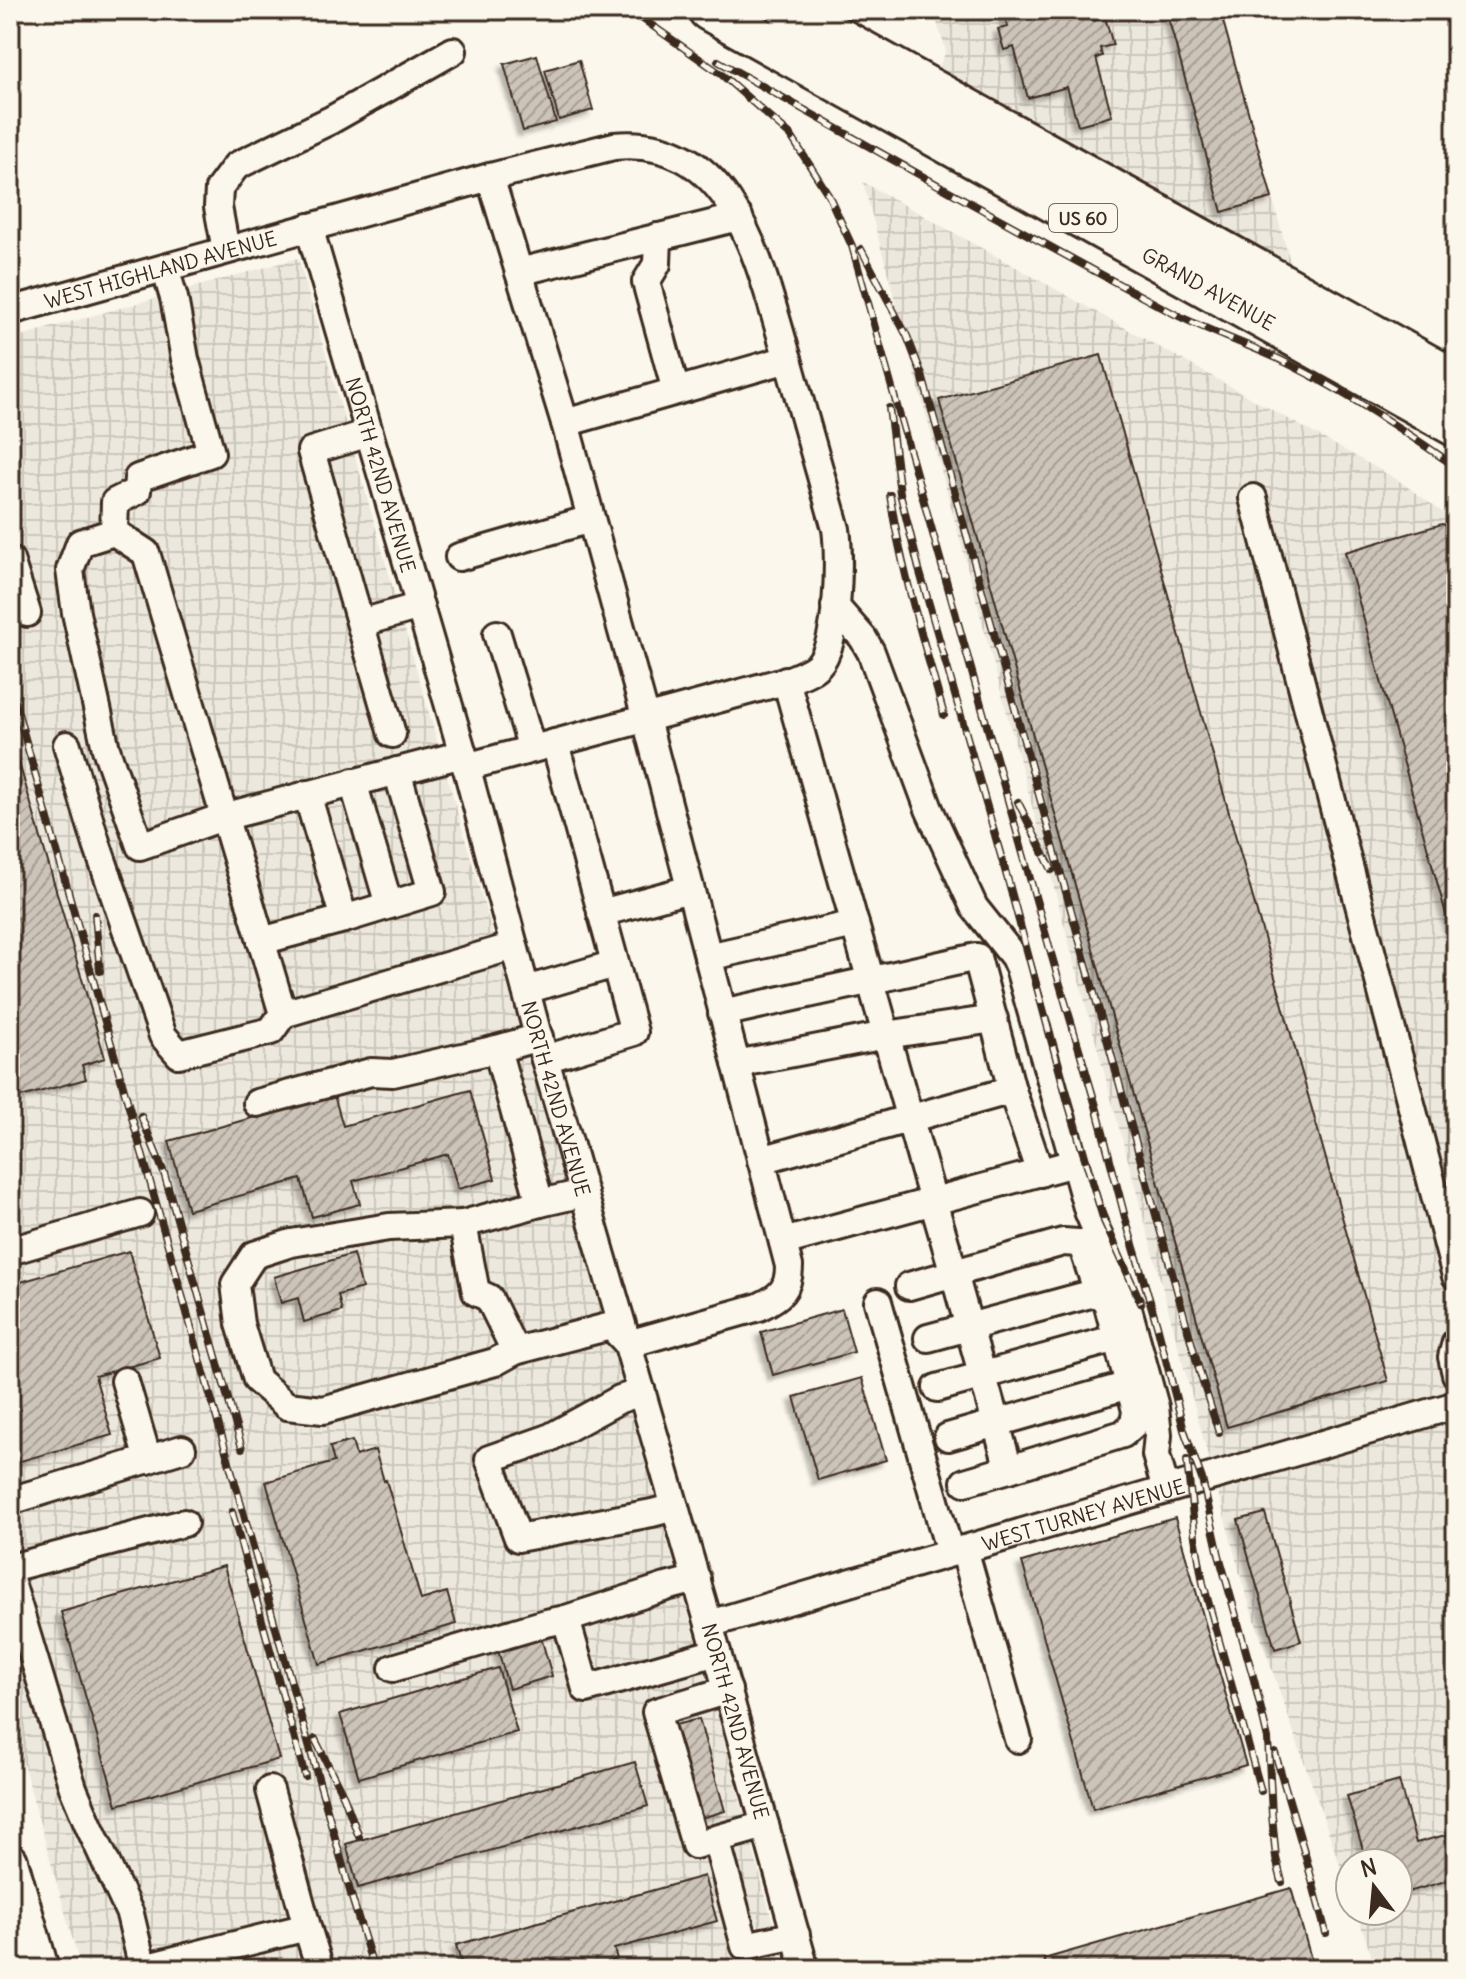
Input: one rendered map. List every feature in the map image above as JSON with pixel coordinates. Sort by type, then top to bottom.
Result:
[{"type":"highway","name":"GRAND AVENUE","points":[[709,10],[1456,426]]},
{"type":"highway","name":"GRAND AVENUE","points":[[788,10],[1456,381]]},
{"type":"main road","points":[[10,1861],[41,1969]]},
{"type":"street","points":[[226,250],[218,207],[219,189],[236,166],[331,120],[453,51]]},
{"type":"street","name":"WEST HIGHLAND AVENUE","points":[[10,311],[490,177],[614,146],[652,147],[692,163],[725,195],[747,231],[788,359],[836,529],[839,561],[832,630],[820,663],[807,673],[544,746],[397,771],[223,817],[140,846],[105,868]]},
{"type":"street","points":[[490,177],[565,423],[646,719],[783,1242],[789,1278],[786,1289],[759,1307],[628,1344],[611,1326],[515,1351],[495,1362],[323,1410],[287,1406],[257,1380],[240,1324],[235,1284],[254,1255],[291,1243],[389,1227],[463,1224],[584,1193]]},
{"type":"street","points":[[519,272],[739,217]]},
{"type":"street","name":"NORTH 42ND AVENUE","points":[[309,227],[464,760],[542,1048],[697,1579],[805,1969]]},
{"type":"street","points":[[658,237],[657,264],[646,282],[676,391]]},
{"type":"street","points":[[114,532],[115,502],[137,491],[138,478],[211,453],[185,359],[165,268]]},
{"type":"street","points":[[565,423],[788,359]]},
{"type":"street","points":[[369,433],[311,451],[392,734]]},
{"type":"street","points":[[1253,498],[1456,1276]]},
{"type":"street","points":[[459,557],[591,519]]},
{"type":"street","points":[[114,532],[146,553],[283,1014]]},
{"type":"street","points":[[114,532],[80,543],[70,570],[76,613],[106,749],[140,846]]},
{"type":"street","points":[[10,560],[27,613]]},
{"type":"street","points":[[361,623],[420,606]]},
{"type":"street","points":[[835,606],[871,652],[929,809],[970,897],[981,918],[1019,968],[1088,1211],[1127,1305],[1155,1407],[1158,1435],[1156,1455],[1166,1490]]},
{"type":"street","points":[[257,1103],[371,1072],[393,1073],[497,1049],[542,1048],[634,1032],[604,924],[544,746],[497,634]]},
{"type":"street","points":[[786,680],[1009,1469]]},
{"type":"street","points":[[67,745],[105,868],[163,1036],[179,1054],[271,1031],[283,1014],[514,946]]},
{"type":"street","points":[[261,941],[432,892],[397,771]]},
{"type":"street","points":[[353,782],[389,905]]},
{"type":"street","points":[[307,794],[344,919]]},
{"type":"street","points":[[604,924],[690,889]]},
{"type":"street","points":[[970,897],[977,957],[1012,1090],[1040,1173]]},
{"type":"street","points":[[708,957],[855,924]]},
{"type":"street","points":[[722,1013],[977,957]]},
{"type":"street","points":[[526,990],[615,964]]},
{"type":"street","points":[[736,1064],[886,1035],[994,1019]]},
{"type":"street","points":[[497,1049],[540,1203]]},
{"type":"street","points":[[761,1160],[1012,1090]]},
{"type":"street","points":[[783,1242],[1074,1163]]},
{"type":"street","points":[[10,1251],[140,1213]]},
{"type":"street","points":[[463,1224],[476,1292],[489,1298],[515,1351]]},
{"type":"street","points":[[909,1286],[1074,1241],[1084,1251],[1098,1292],[1107,1302],[1136,1418],[1129,1431],[965,1482]]},
{"type":"street","points":[[928,1338],[1098,1292]]},
{"type":"street","points":[[878,1302],[1018,1739]]},
{"type":"street","points":[[937,1388],[1117,1338]]},
{"type":"street","points":[[1456,1342],[1452,1357],[1456,1374]]},
{"type":"street","points":[[125,1381],[148,1460]]},
{"type":"street","points":[[948,1437],[1129,1385]]},
{"type":"street","points":[[642,1392],[620,1399],[549,1438],[489,1459],[518,1538],[675,1507]]},
{"type":"street","name":"WEST TURNEY AVENUE","points":[[709,1624],[1456,1405]]},
{"type":"street","points":[[10,1501],[182,1449]]},
{"type":"street","points":[[10,1568],[184,1523]]},
{"type":"street","points":[[10,1579],[73,1788],[130,1914],[143,1968],[307,1927]]},
{"type":"street","points":[[393,1668],[697,1579]]},
{"type":"street","points":[[566,1619],[586,1689],[717,1652]]},
{"type":"street","points":[[728,1690],[656,1712],[695,1845],[765,1825]]},
{"type":"street","points":[[270,1790],[320,1969]]},
{"type":"street","points":[[716,1839],[745,1946],[796,1935]]},
{"type":"shaded area","points":[[933,10],[1220,10],[1291,265],[1289,271],[935,76],[946,51]]},
{"type":"shaded area","points":[[863,182],[1398,480],[1456,522],[1456,1969],[1376,1969],[1362,1927],[1414,1927],[1414,1847],[1334,1848],[1244,1589]]},
{"type":"shaded area","points":[[298,258],[715,1706],[785,1969],[81,1969],[10,1717],[10,339]]},
{"type":"building","points":[[1003,10],[1091,10],[1094,21],[1105,17],[1113,45],[1100,48],[1102,56],[1096,58],[1112,116],[1078,125],[1067,87],[1028,98],[1014,47],[1004,50],[998,29],[1008,27]]},
{"type":"building","points":[[1166,10],[1220,10],[1272,198],[1222,212]]},
{"type":"building","points":[[537,55],[556,122],[523,131],[504,64]]},
{"type":"building","points":[[579,60],[593,110],[559,120],[545,70]]},
{"type":"building","points":[[1101,355],[1388,1381],[1227,1427],[939,400]]},
{"type":"building","points":[[1442,524],[1456,529],[1456,950],[1345,552]]},
{"type":"building","points":[[10,732],[105,1058],[82,1065],[86,1079],[10,1100]]},
{"type":"building","points":[[470,1090],[495,1179],[458,1189],[448,1154],[353,1181],[360,1204],[312,1217],[301,1179],[188,1210],[169,1141],[334,1095],[343,1126]]},
{"type":"building","points":[[129,1251],[160,1358],[95,1376],[112,1435],[10,1464],[10,1285]]},
{"type":"building","points":[[353,1254],[362,1288],[338,1295],[342,1311],[304,1322],[298,1298],[281,1303],[274,1277]]},
{"type":"building","points":[[842,1309],[854,1352],[773,1375],[761,1332]]},
{"type":"building","points":[[862,1378],[886,1460],[818,1480],[794,1397]]},
{"type":"building","points":[[352,1441],[356,1456],[375,1450],[421,1600],[447,1592],[456,1624],[319,1664],[266,1482],[334,1462],[330,1447]]},
{"type":"building","points":[[1265,1513],[1301,1641],[1275,1649],[1238,1520]]},
{"type":"building","points":[[1175,1518],[1246,1765],[1093,1809],[1022,1562]]},
{"type":"building","points":[[224,1566],[279,1759],[117,1805],[61,1612]]},
{"type":"building","points":[[541,1637],[552,1676],[509,1689],[498,1650]]},
{"type":"building","points":[[498,1668],[517,1732],[359,1778],[340,1714]]},
{"type":"building","points":[[699,1719],[725,1811],[697,1819],[671,1726]]},
{"type":"building","points":[[635,1762],[648,1806],[358,1888],[346,1844]]},
{"type":"building","points":[[1399,1781],[1416,1843],[1456,1832],[1456,1878],[1414,1890],[1414,1847],[1362,1847],[1347,1796]]},
{"type":"building","points":[[704,1876],[717,1921],[614,1949],[617,1959],[583,1969],[463,1969],[456,1945]]},
{"type":"building","points":[[1291,1888],[1314,1969],[1047,1969],[1044,1959]]},
{"type":"railway","points":[[630,10],[721,74],[791,136],[828,194],[852,246],[1096,1106],[1184,1430],[1202,1479],[1268,1739],[1276,1858],[1282,1882]]},
{"type":"railway","points":[[718,61],[942,188],[1169,311],[1313,376],[1456,467]]},
{"type":"railway","points":[[861,249],[907,336],[922,375],[1219,1433]]},
{"type":"railway","points":[[889,408],[900,493],[919,569],[1069,1106],[1104,1221],[1141,1303]]},
{"type":"railway","points":[[890,495],[907,578],[944,715]]},
{"type":"railway","points":[[10,685],[374,1969]]},
{"type":"railway","points":[[1018,802],[1052,870]]},
{"type":"railway","points":[[95,915],[100,971]]},
{"type":"railway","points":[[141,1116],[164,1173],[242,1448]]},
{"type":"railway","points":[[1187,1460],[1203,1583],[1261,1791]]},
{"type":"railway","points":[[232,1512],[305,1776]]},
{"type":"railway","points":[[315,1739],[344,1797],[359,1837]]},
{"type":"railway","points":[[1275,1753],[1326,1933]]}]
